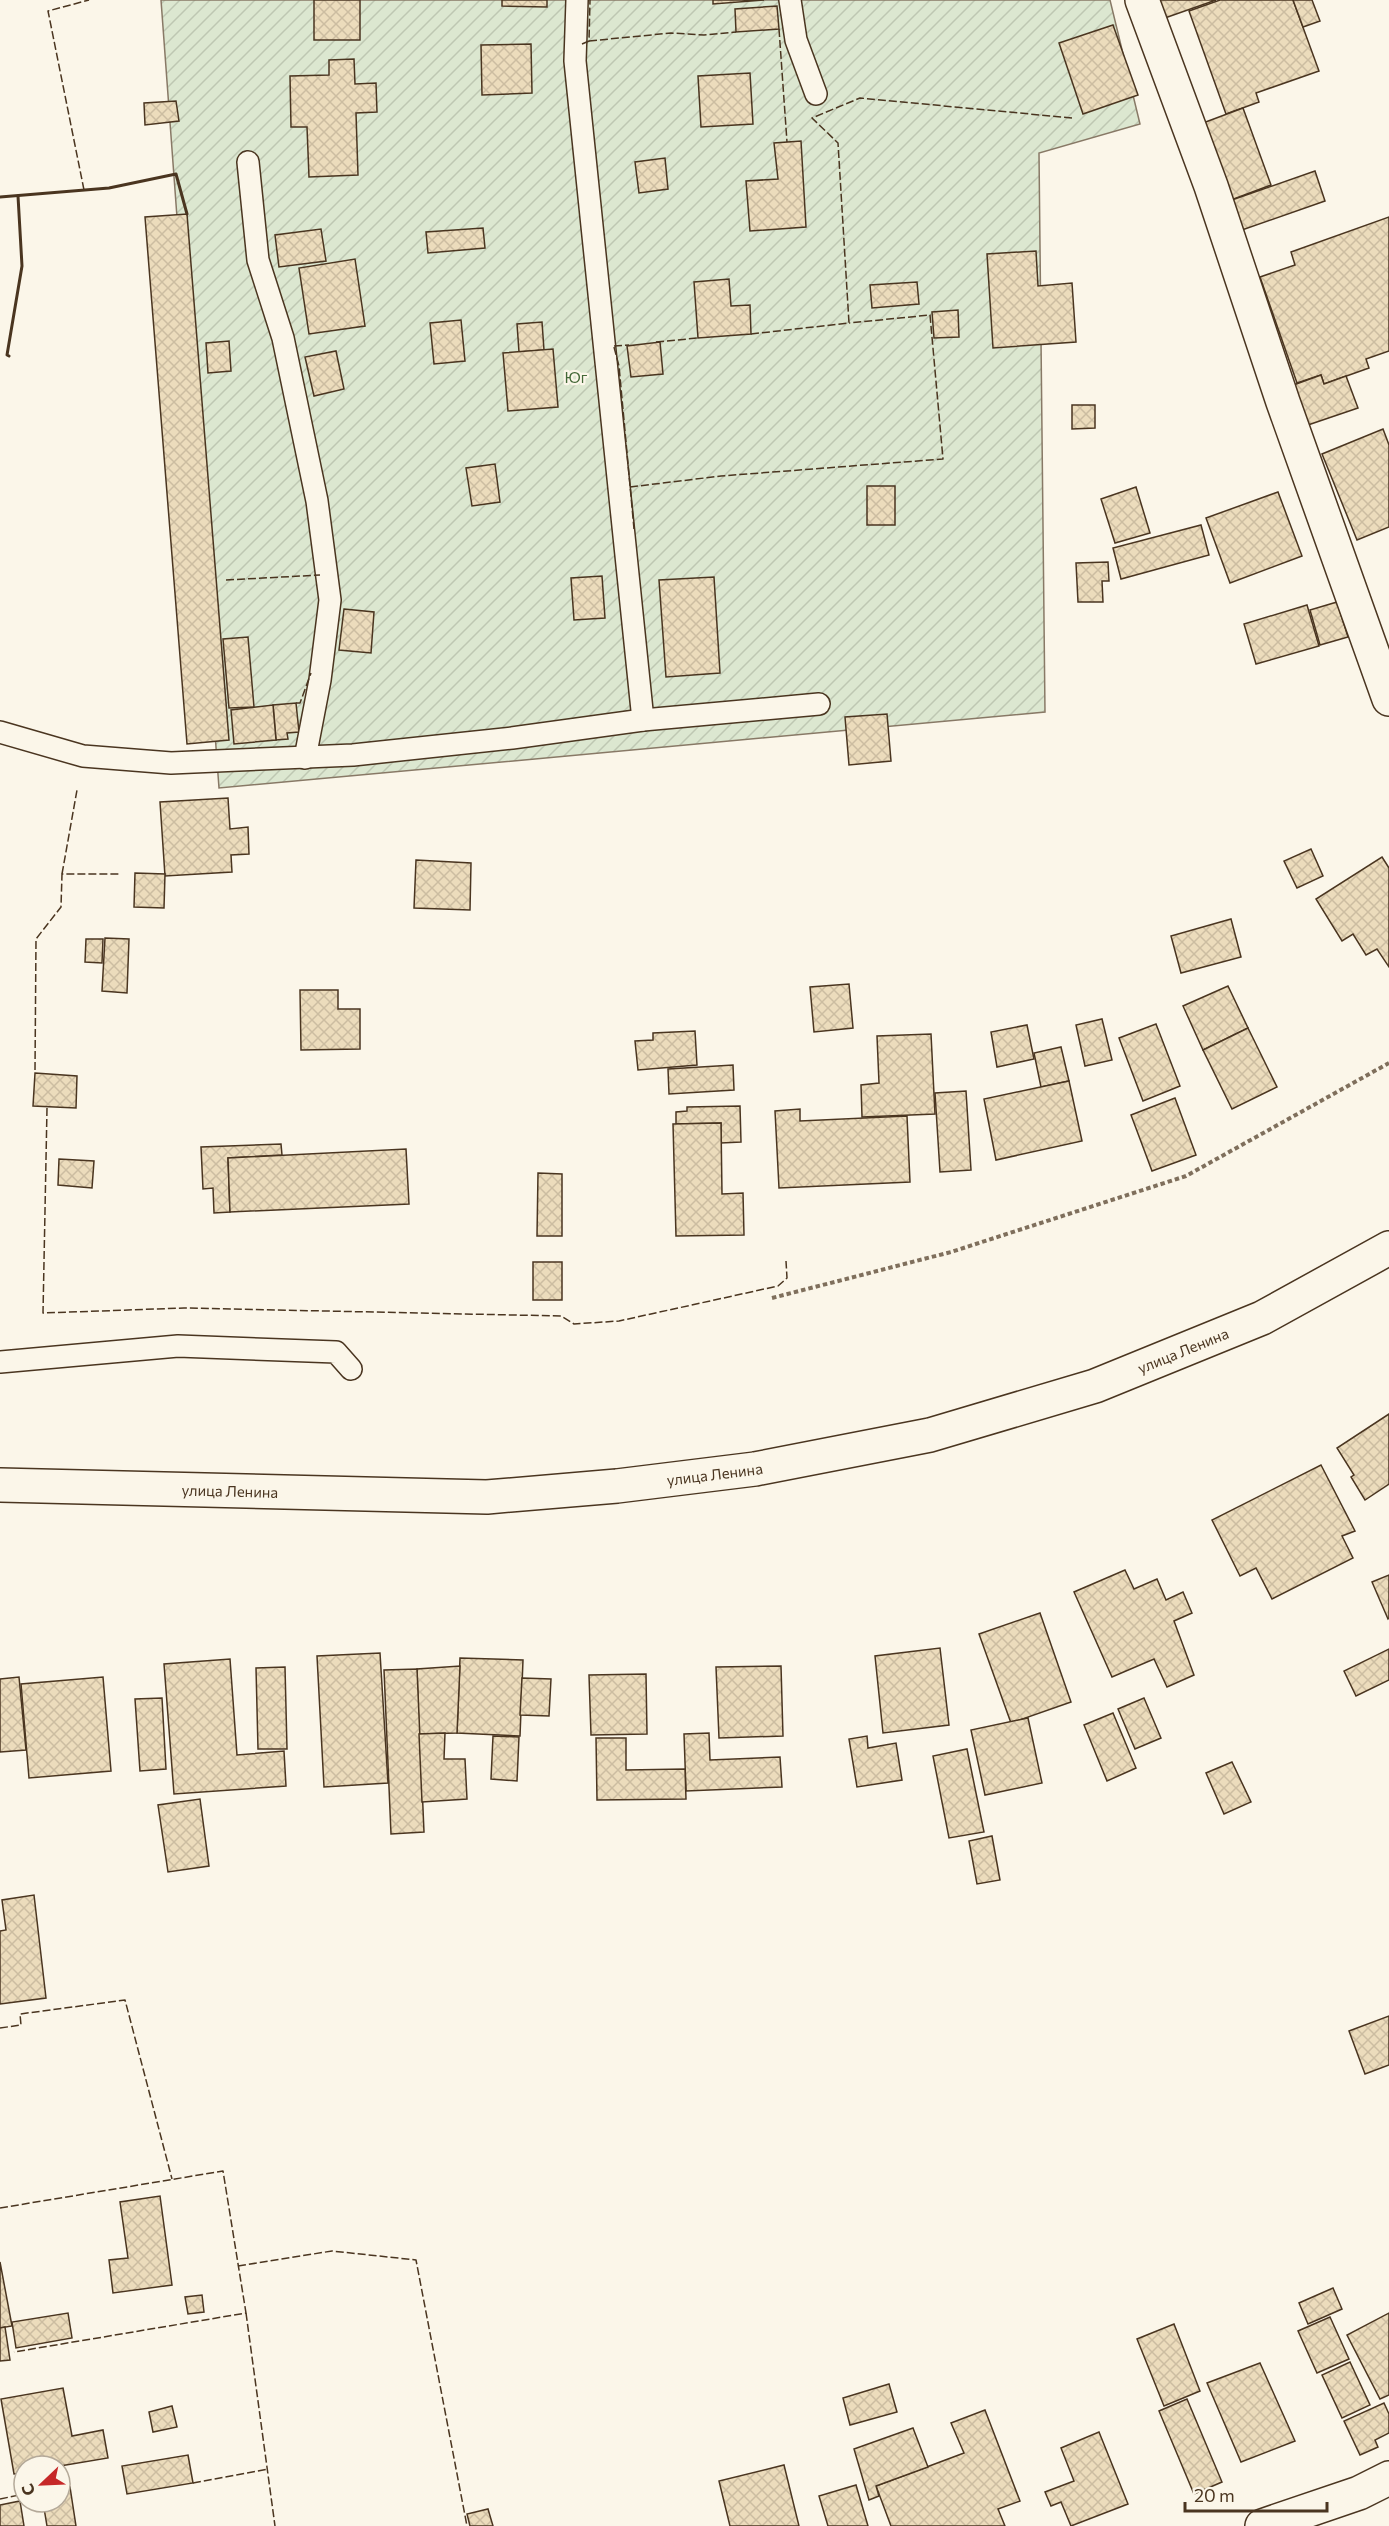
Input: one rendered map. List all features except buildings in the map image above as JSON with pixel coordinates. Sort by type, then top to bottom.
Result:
[{"type":"main road","points":[[1142,0],[1210,186],[1283,402],[1389,699]]},
{"type":"main road","name":"улица Ленина","points":[[0,1485],[487,1497],[617,1486],[755,1469],[930,1435],[1095,1386],[1262,1318],[1389,1248]]},
{"type":"main road","points":[[1262,2526],[1359,2493],[1389,2478]]},
{"type":"lane","points":[[576,0],[575,61],[643,720]]},
{"type":"lane","points":[[790,0],[796,40],[816,94]]},
{"type":"lane","points":[[248,162],[258,260],[288,362],[317,501],[330,600],[320,680],[305,758]]},
{"type":"lane","points":[[0,732],[82,756],[171,764],[305,758],[489,741],[643,720],[819,704]]},
{"type":"lane","points":[[0,1362],[178,1346],[336,1352],[351,1369]]},
{"type":"path","points":[[772,1298],[951,1252],[1186,1176],[1389,1063]]},
{"type":"green space","name":"Юг","points":[[161,0],[1110,0],[1140,124],[1039,153],[1045,712],[219,788]]},
{"type":"fence","points":[[84,190],[48,11],[89,0]]},
{"type":"fence","points":[[582,44],[589,41],[590,0]]},
{"type":"fence","points":[[779,29],[787,142]]},
{"type":"fence","points":[[589,41],[671,33],[704,35],[736,32]]},
{"type":"fence","points":[[751,334],[849,323],[838,143],[812,118],[860,98],[1072,118]]},
{"type":"fence","points":[[630,487],[721,476],[943,459],[930,315],[849,323]]},
{"type":"fence","points":[[656,342],[698,338]]},
{"type":"fence","points":[[614,346],[629,345]]},
{"type":"fence","points":[[614,347],[619,366],[634,529]]},
{"type":"fence","points":[[226,580],[320,575]]},
{"type":"fence","points":[[296,703],[300,703],[311,673]]},
{"type":"fence","points":[[62,874],[77,790]]},
{"type":"fence","points":[[35,1070],[36,939],[61,907],[62,874],[121,874]]},
{"type":"fence","points":[[47,1108],[43,1313],[184,1308],[561,1316],[574,1324],[619,1321],[778,1286],[787,1278],[786,1261]]},
{"type":"fence","points":[[0,2028],[21,2025],[20,2014],[125,2000],[172,2179]]},
{"type":"fence","points":[[0,2208],[223,2171],[246,2313],[14,2352]]},
{"type":"fence","points":[[238,2266],[332,2251],[416,2260],[467,2526]]},
{"type":"fence","points":[[246,2313],[275,2526]]},
{"type":"fence","points":[[193,2483],[268,2469]]},
{"type":"fence","points":[[0,2499],[12,2496]]},
{"type":"wall","points":[[0,197],[109,188],[176,174],[187,214]]},
{"type":"wall","points":[[9,356],[7,355],[22,266],[18,196]]}]
